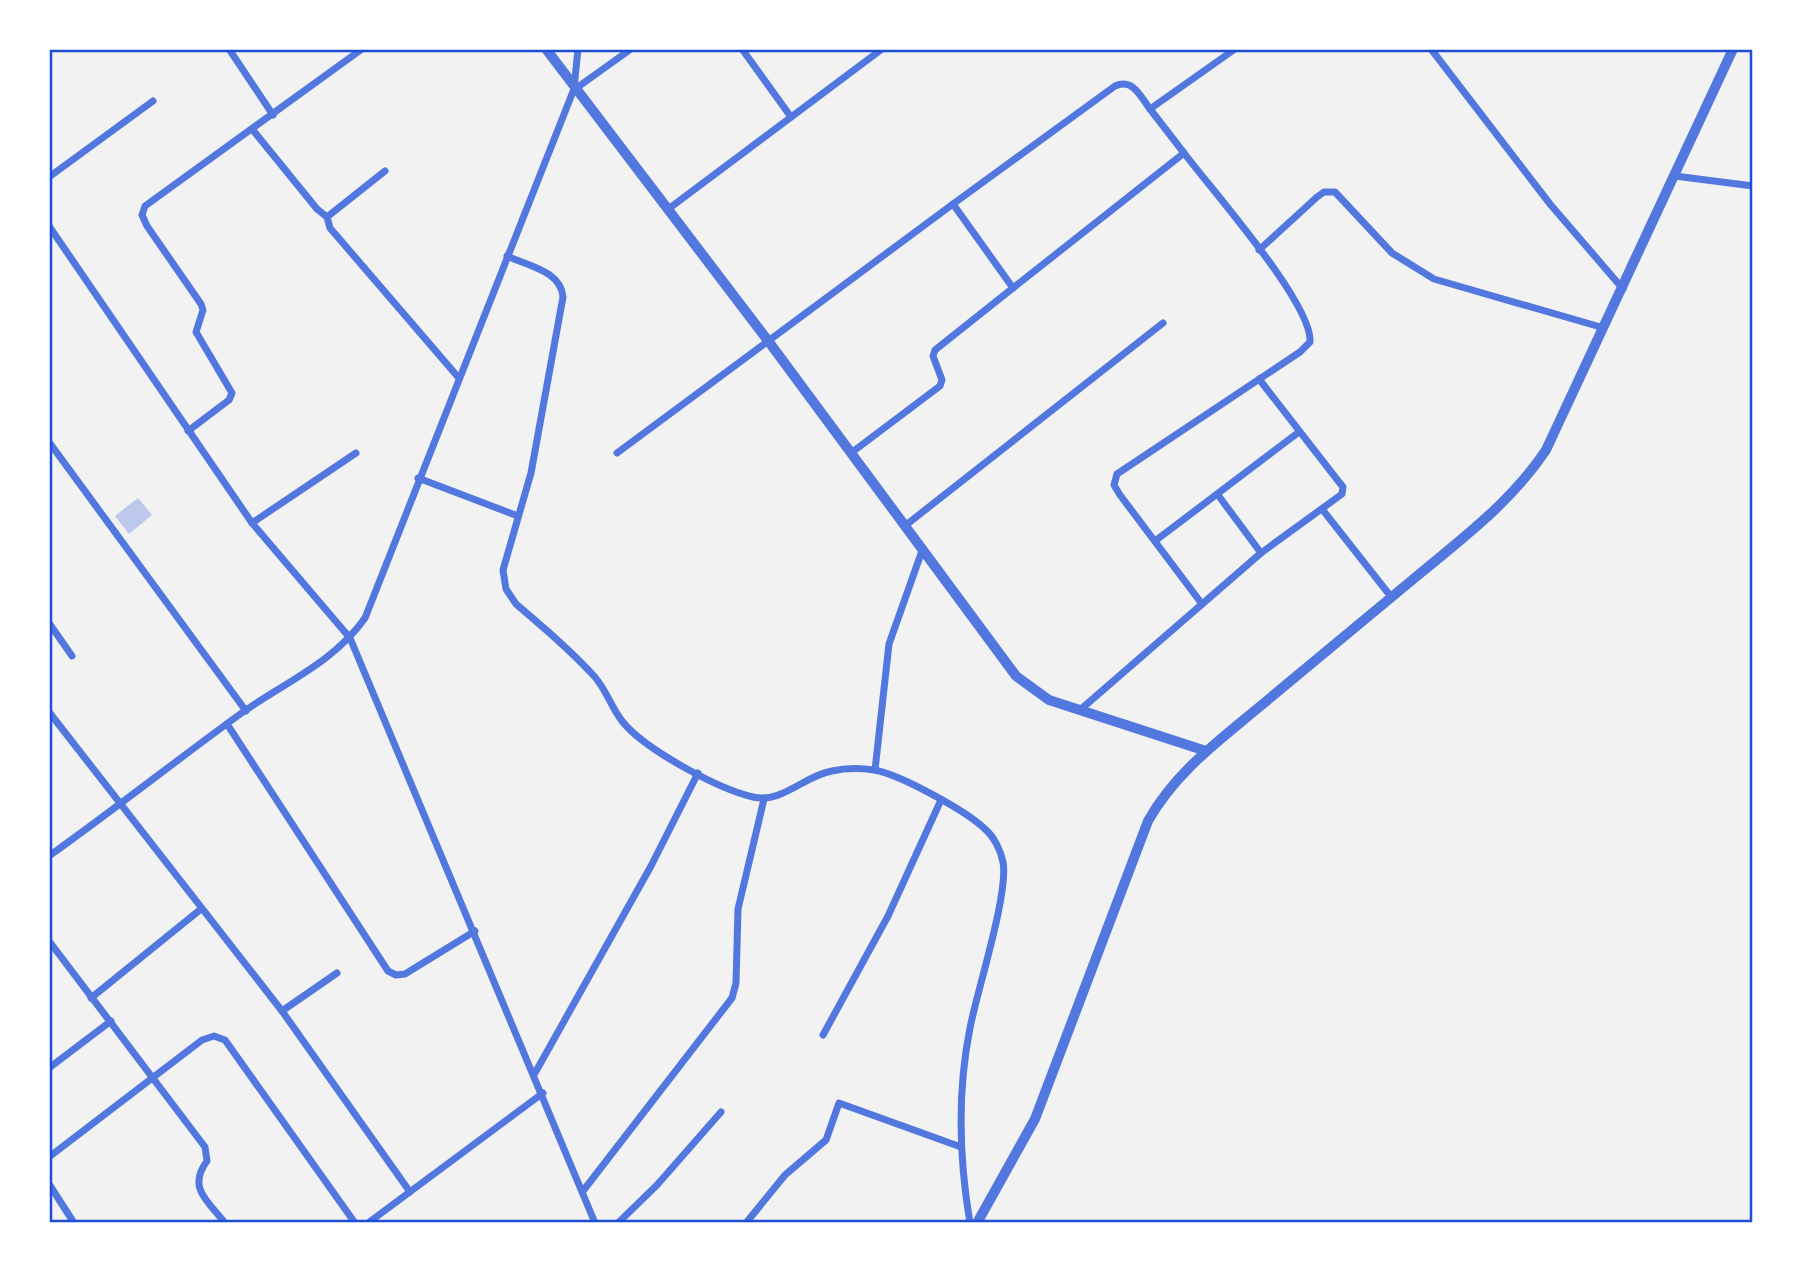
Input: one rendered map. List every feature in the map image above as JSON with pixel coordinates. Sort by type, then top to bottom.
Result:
[{"type":"street","points":[[229,49],[273,115]]},
{"type":"street","points":[[546,49],[923,547],[1016,676],[1049,700],[1206,751]]},
{"type":"street","points":[[49,856],[227,724],[329,657],[350,638],[365,618],[418,478],[574,89],[578,49]]},
{"type":"street","points":[[574,89],[631,49]]},
{"type":"street","points":[[742,49],[791,117]]},
{"type":"street","points":[[667,210],[882,49]]},
{"type":"street","points":[[1150,108],[1235,49]]},
{"type":"street","points":[[1431,49],[1550,204],[1623,289]]},
{"type":"street","points":[[977,1223],[1035,1119],[1148,821],[1163,795],[1206,751],[1501,505],[1529,476],[1546,450],[1623,289],[1733,49]]},
{"type":"street","points":[[188,431],[229,400],[232,393],[196,332],[203,310],[201,304],[142,215],[145,206],[273,115],[358,50]]},
{"type":"street","points":[[617,453],[953,204],[1123,82],[1132,85],[1259,250],[1297,302],[1311,331],[1310,342],[1300,352],[1117,474],[1114,485],[1202,604]]},
{"type":"street","points":[[49,177],[153,102]]},
{"type":"street","points":[[252,129],[317,209],[327,217],[330,228],[458,377]]},
{"type":"street","points":[[851,453],[940,386],[941,374],[933,356],[935,350],[1184,153]]},
{"type":"street","points":[[327,217],[385,171]]},
{"type":"street","points":[[1675,177],[1753,186]]},
{"type":"street","points":[[1259,250],[1317,197],[1324,192],[1335,192],[1392,253],[1434,279],[1604,328]]},
{"type":"street","points":[[953,204],[1013,288]]},
{"type":"street","points":[[49,226],[52,238],[253,523],[350,638],[535,1073],[595,1223]]},
{"type":"street","points":[[507,256],[553,276],[562,285],[564,297],[531,473],[503,570],[506,589],[516,604],[597,679],[634,735],[651,748],[698,773],[752,797],[764,799],[780,795],[814,775],[833,770],[875,770],[941,800],[986,830],[1003,862],[1003,881],[969,1032],[961,1147],[970,1223]]},
{"type":"street","points":[[906,525],[1163,323]]},
{"type":"street","points":[[1080,710],[1261,554],[1342,494],[1343,487],[1259,379]]},
{"type":"street","points":[[1156,541],[1299,432]]},
{"type":"street","points":[[49,442],[246,711]]},
{"type":"street","points":[[253,523],[356,453]]},
{"type":"street","points":[[418,478],[518,516]]},
{"type":"street","points":[[1218,495],[1261,554]]},
{"type":"street","points":[[1322,509],[1392,597]]},
{"type":"street","points":[[875,770],[889,644],[923,547]]},
{"type":"street","points":[[49,623],[72,656]]},
{"type":"street","points":[[49,712],[282,1011],[410,1192]]},
{"type":"street","points":[[227,724],[388,971],[396,975],[405,974],[475,931]]},
{"type":"street","points":[[535,1073],[651,866],[698,773]]},
{"type":"street","points":[[583,1191],[732,998],[736,983],[738,908],[764,799]]},
{"type":"street","points":[[823,1035],[888,916],[941,800]]},
{"type":"street","points":[[92,998],[201,909]]},
{"type":"street","points":[[49,941],[205,1147],[207,1161],[198,1174],[197,1181],[200,1190],[225,1223]]},
{"type":"street","points":[[282,1011],[337,973]]},
{"type":"street","points":[[49,1068],[111,1021]]},
{"type":"street","points":[[49,1157],[202,1040],[214,1036],[225,1040],[355,1223]]},
{"type":"street","points":[[368,1223],[543,1093]]},
{"type":"street","points":[[746,1223],[785,1175],[826,1140],[839,1103],[961,1147]]},
{"type":"street","points":[[618,1223],[657,1185],[721,1112]]},
{"type":"street","points":[[49,1184],[74,1223]]},
{"type":"building","points":[[138,498],[152,515],[129,534],[115,516]]}]
